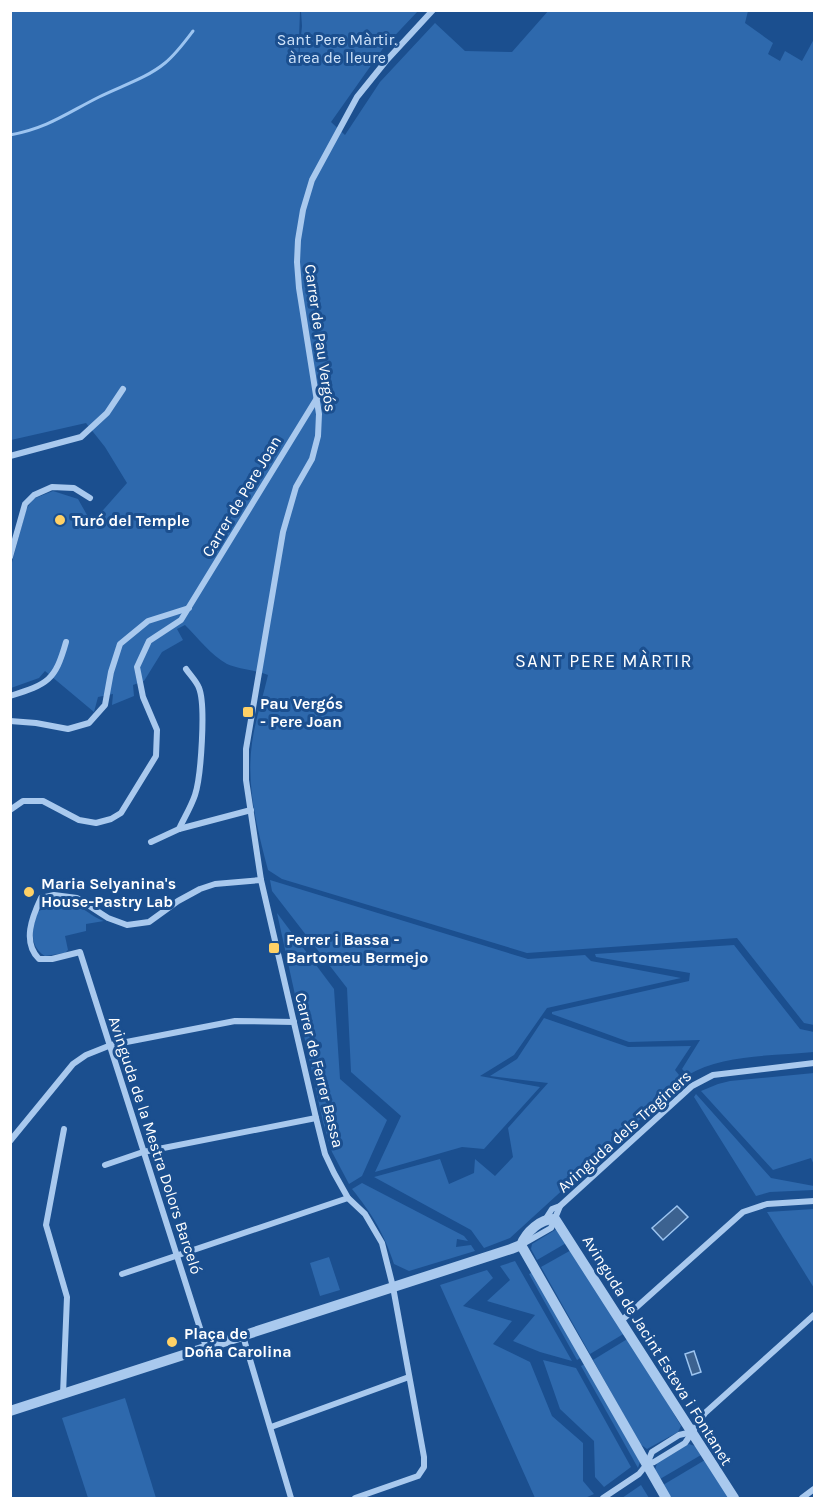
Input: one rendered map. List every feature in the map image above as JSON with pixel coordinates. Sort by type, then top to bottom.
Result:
[{"type":"street","name":"Carrer de Pau Vergós","points":[[261,880],[246,780],[246,749],[283,532],[296,487],[312,459],[318,436],[319,414],[297,262],[303,210],[312,180],[357,97],[386,61],[433,10]]},
{"type":"street","points":[[10,456],[81,437],[107,414],[123,388]]},
{"type":"street","name":"Carrer de Pere Joan","points":[[10,810],[23,801],[43,801],[79,820],[96,823],[111,819],[121,813],[156,756],[157,730],[143,697],[136,667],[149,641],[181,620],[317,398]]},
{"type":"street","points":[[10,557],[25,504],[33,495],[52,487],[74,488],[90,498]]},
{"type":"street","points":[[10,721],[68,729],[89,723],[105,705],[111,672],[120,644],[148,621],[189,608]]},
{"type":"street","points":[[10,696],[33,689],[50,680],[60,663],[66,642]]},
{"type":"street","points":[[179,829],[195,796],[199,775],[203,707],[199,688],[186,669]]},
{"type":"street","points":[[151,842],[179,829],[251,810]]},
{"type":"street","name":"Avinguda de la Mestra Dolors Barceló","points":[[206,1347],[80,952],[52,959],[39,959],[34,954],[29,931],[33,914],[41,898],[54,895],[78,898],[108,918],[127,924],[149,922],[178,901],[215,884],[261,880]]},
{"type":"street","name":"Carrer de Ferrer Bassa","points":[[261,880],[325,1154],[348,1198],[365,1214],[382,1243],[393,1287],[424,1467],[418,1476],[411,1480],[355,1498]]},
{"type":"street","points":[[10,1141],[73,1064],[86,1055],[111,1046],[235,1021],[294,1022]]},
{"type":"street","name":"Avinguda dels Traginers","points":[[550,1219],[560,1206],[692,1086],[703,1079],[713,1075],[814,1063]]},
{"type":"street","points":[[105,1165],[143,1152],[316,1118]]},
{"type":"street","points":[[63,1394],[67,1297],[46,1225],[64,1129]]},
{"type":"street","points":[[122,1274],[348,1198]]},
{"type":"street","points":[[621,1321],[743,1212],[767,1204],[814,1201]]},
{"type":"street","points":[[550,1219],[524,1236],[521,1245],[666,1498]]},
{"type":"street","name":"Avinguda de Jacint Esteva i Fontanet","points":[[550,1219],[621,1321],[734,1498]]},
{"type":"street","points":[[10,1411],[521,1245]]},
{"type":"street","points":[[647,1464],[685,1443],[705,1413],[814,1315]]},
{"type":"street","points":[[243,1336],[291,1498]]},
{"type":"street","points":[[271,1426],[409,1377]]},
{"type":"street","points":[[603,1498],[639,1474],[647,1464],[649,1456],[657,1449],[679,1435],[692,1432]]},
{"type":"street","points":[[802,1498],[814,1489]]},
{"type":"green space","name":"Sant Pere Màrtir. àrea de lleure","points":[[549,10],[748,11],[745,23],[773,43],[768,54],[780,61],[785,51],[802,61],[814,39],[814,1025],[804,1023],[737,938],[527,953],[282,879],[268,870],[257,823],[250,775],[253,734],[268,675],[227,664],[210,651],[185,625],[177,629],[183,640],[162,652],[144,681],[133,685],[134,696],[112,705],[113,694],[98,697],[94,712],[45,671],[39,678],[11,688],[11,566],[26,510],[33,499],[53,491],[78,499],[87,515],[97,517],[127,483],[105,447],[86,423],[11,440],[11,11],[300,11],[298,67],[302,26],[301,11],[418,11],[384,47],[331,122],[345,135],[380,82],[435,23],[465,51],[512,52]]},
{"type":"green space","points":[[270,880],[528,959],[585,955],[591,961],[681,978],[547,1008],[514,1055],[480,1076],[540,1087],[484,1149],[462,1147],[375,1172],[401,1116],[351,1072],[347,988],[272,891]]},
{"type":"green space","points":[[62,902],[74,904],[104,921],[86,924],[86,931],[65,936],[68,950],[65,953],[45,956],[34,942],[36,912]]},
{"type":"green space","points":[[277,913],[334,989],[340,1079],[387,1120],[362,1176],[349,1184],[332,1152],[323,1122]]},
{"type":"green space","points":[[734,945],[800,1029],[814,1032],[814,1052],[733,1060],[702,1068],[688,1075],[682,1069],[700,1040],[629,1042],[552,1014],[552,1012],[689,981],[690,973],[596,957],[595,954]]},
{"type":"green space","points":[[544,1018],[628,1047],[691,1046],[675,1070],[683,1080],[510,1238],[484,1248],[471,1230],[374,1177],[440,1159],[449,1184],[474,1173],[475,1159],[495,1176],[513,1157],[508,1128],[548,1083],[490,1076],[517,1059]]},
{"type":"green space","points":[[814,1073],[814,1165],[811,1158],[773,1170],[701,1091],[730,1081]]},
{"type":"green space","points":[[696,1094],[771,1178],[814,1186],[814,1190],[770,1192],[756,1196],[694,1097]]},
{"type":"green space","points":[[362,1183],[464,1236],[468,1241],[457,1239],[456,1247],[471,1245],[475,1251],[409,1271],[394,1264],[377,1224],[352,1189]]},
{"type":"green space","points":[[814,1209],[814,1288],[767,1212]]},
{"type":"green space","points":[[558,1230],[568,1242],[537,1260],[531,1249],[532,1244]]},
{"type":"green space","points":[[573,1249],[625,1333],[590,1354],[541,1267]]},
{"type":"green space","points":[[329,1257],[340,1290],[320,1296],[310,1263]]},
{"type":"green space","points":[[515,1261],[572,1361],[513,1341],[535,1315],[487,1301],[510,1280],[500,1266]]},
{"type":"green space","points":[[487,1270],[493,1278],[463,1306],[512,1321],[493,1344],[530,1362],[552,1416],[583,1443],[583,1481],[594,1494],[585,1498],[535,1498],[440,1285]]},
{"type":"green space","points":[[534,1272],[582,1357],[577,1360],[529,1274]]},
{"type":"green space","points":[[629,1338],[681,1426],[678,1432],[647,1449],[640,1444],[593,1360]]},
{"type":"green space","points":[[543,1360],[576,1368],[631,1467],[604,1487],[595,1477],[594,1441],[560,1409]]},
{"type":"green space","points":[[585,1364],[640,1462],[638,1468],[581,1366]]},
{"type":"green space","points":[[125,1398],[156,1498],[88,1498],[62,1418]]},
{"type":"green space","points":[[689,1444],[695,1446],[701,1455],[660,1479],[655,1470],[657,1463]]},
{"type":"green space","points":[[705,1460],[729,1498],[670,1498],[663,1485]]},
{"type":"green space","points":[[641,1485],[649,1498],[622,1498]]},
{"type":"shaded area","points":[[677,1206],[688,1217],[663,1240],[652,1228]]},
{"type":"shaded area","points":[[694,1351],[701,1372],[692,1375],[685,1354]]},
{"type":"waterway","points":[[10,135],[46,124],[150,73],[173,56],[193,31]]},
{"type":"place","name":"Turó del Temple","points":[[60,520]]},
{"type":"place","name":"Pau Vergós - Pere Joan","points":[[248,712]]},
{"type":"place","name":"Maria Selyanina's House-Pastry Lab","points":[[29,892]]},
{"type":"place","name":"Ferrer i Bassa - Bartomeu Bermejo","points":[[274,948]]},
{"type":"place","name":"Plaça de Doña Carolina","points":[[172,1342]]},
{"type":"district","name":"SANT PERE MÀRTIR","points":[[604,661]]}]
